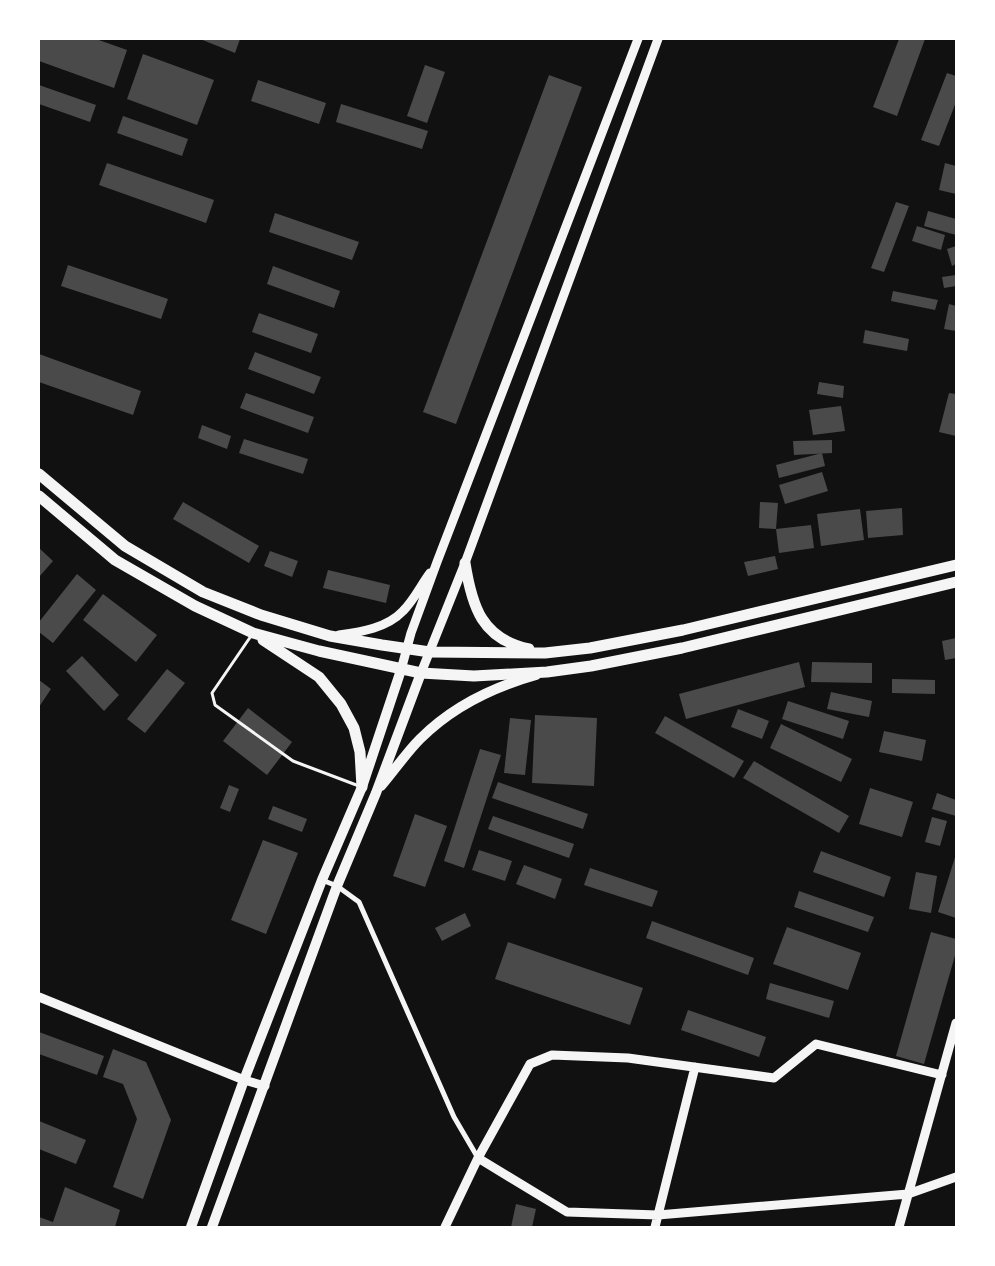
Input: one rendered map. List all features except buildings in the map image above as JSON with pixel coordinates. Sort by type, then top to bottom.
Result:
[{"type":"highway","points":[[39,474],[125,546],[203,592],[261,615],[330,636],[430,652],[545,653],[590,648],[683,630],[956,565]]},
{"type":"highway","points":[[39,496],[115,560],[195,606],[253,633],[319,677],[341,704],[354,728],[360,752],[362,787]]},
{"type":"highway","points":[[465,563],[469,588],[476,611],[484,624],[499,638],[516,646],[545,653]]},
{"type":"highway","points":[[253,633],[319,651],[421,673],[474,676],[547,672],[591,666],[682,648],[956,582]]},
{"type":"main road","points":[[191,1227],[244,1080],[322,880],[362,787],[402,670]]},
{"type":"main road","points":[[376,793],[420,739],[458,708],[505,684],[547,672]]},
{"type":"main road","points":[[212,1227],[337,886],[376,793],[421,673]]},
{"type":"street","points":[[402,670],[407,648],[437,562],[638,39]]},
{"type":"street","points":[[421,673],[465,563],[658,39]]},
{"type":"street","points":[[330,636],[362,632],[384,624],[397,616],[403,611],[437,562]]},
{"type":"street","points":[[322,880],[337,886],[359,902],[454,1117],[478,1158],[567,1212],[658,1215],[908,1194],[956,1177]]},
{"type":"street","points":[[39,997],[244,1080],[265,1086]]},
{"type":"street","points":[[899,1227],[956,1023]]},
{"type":"street","points":[[444,1227],[478,1158],[530,1064],[552,1055],[628,1058],[774,1078],[816,1044],[942,1075]]},
{"type":"street","points":[[655,1227],[695,1067]]},
{"type":"lane","points":[[253,633],[212,693],[215,705],[293,761],[362,787]]}]
